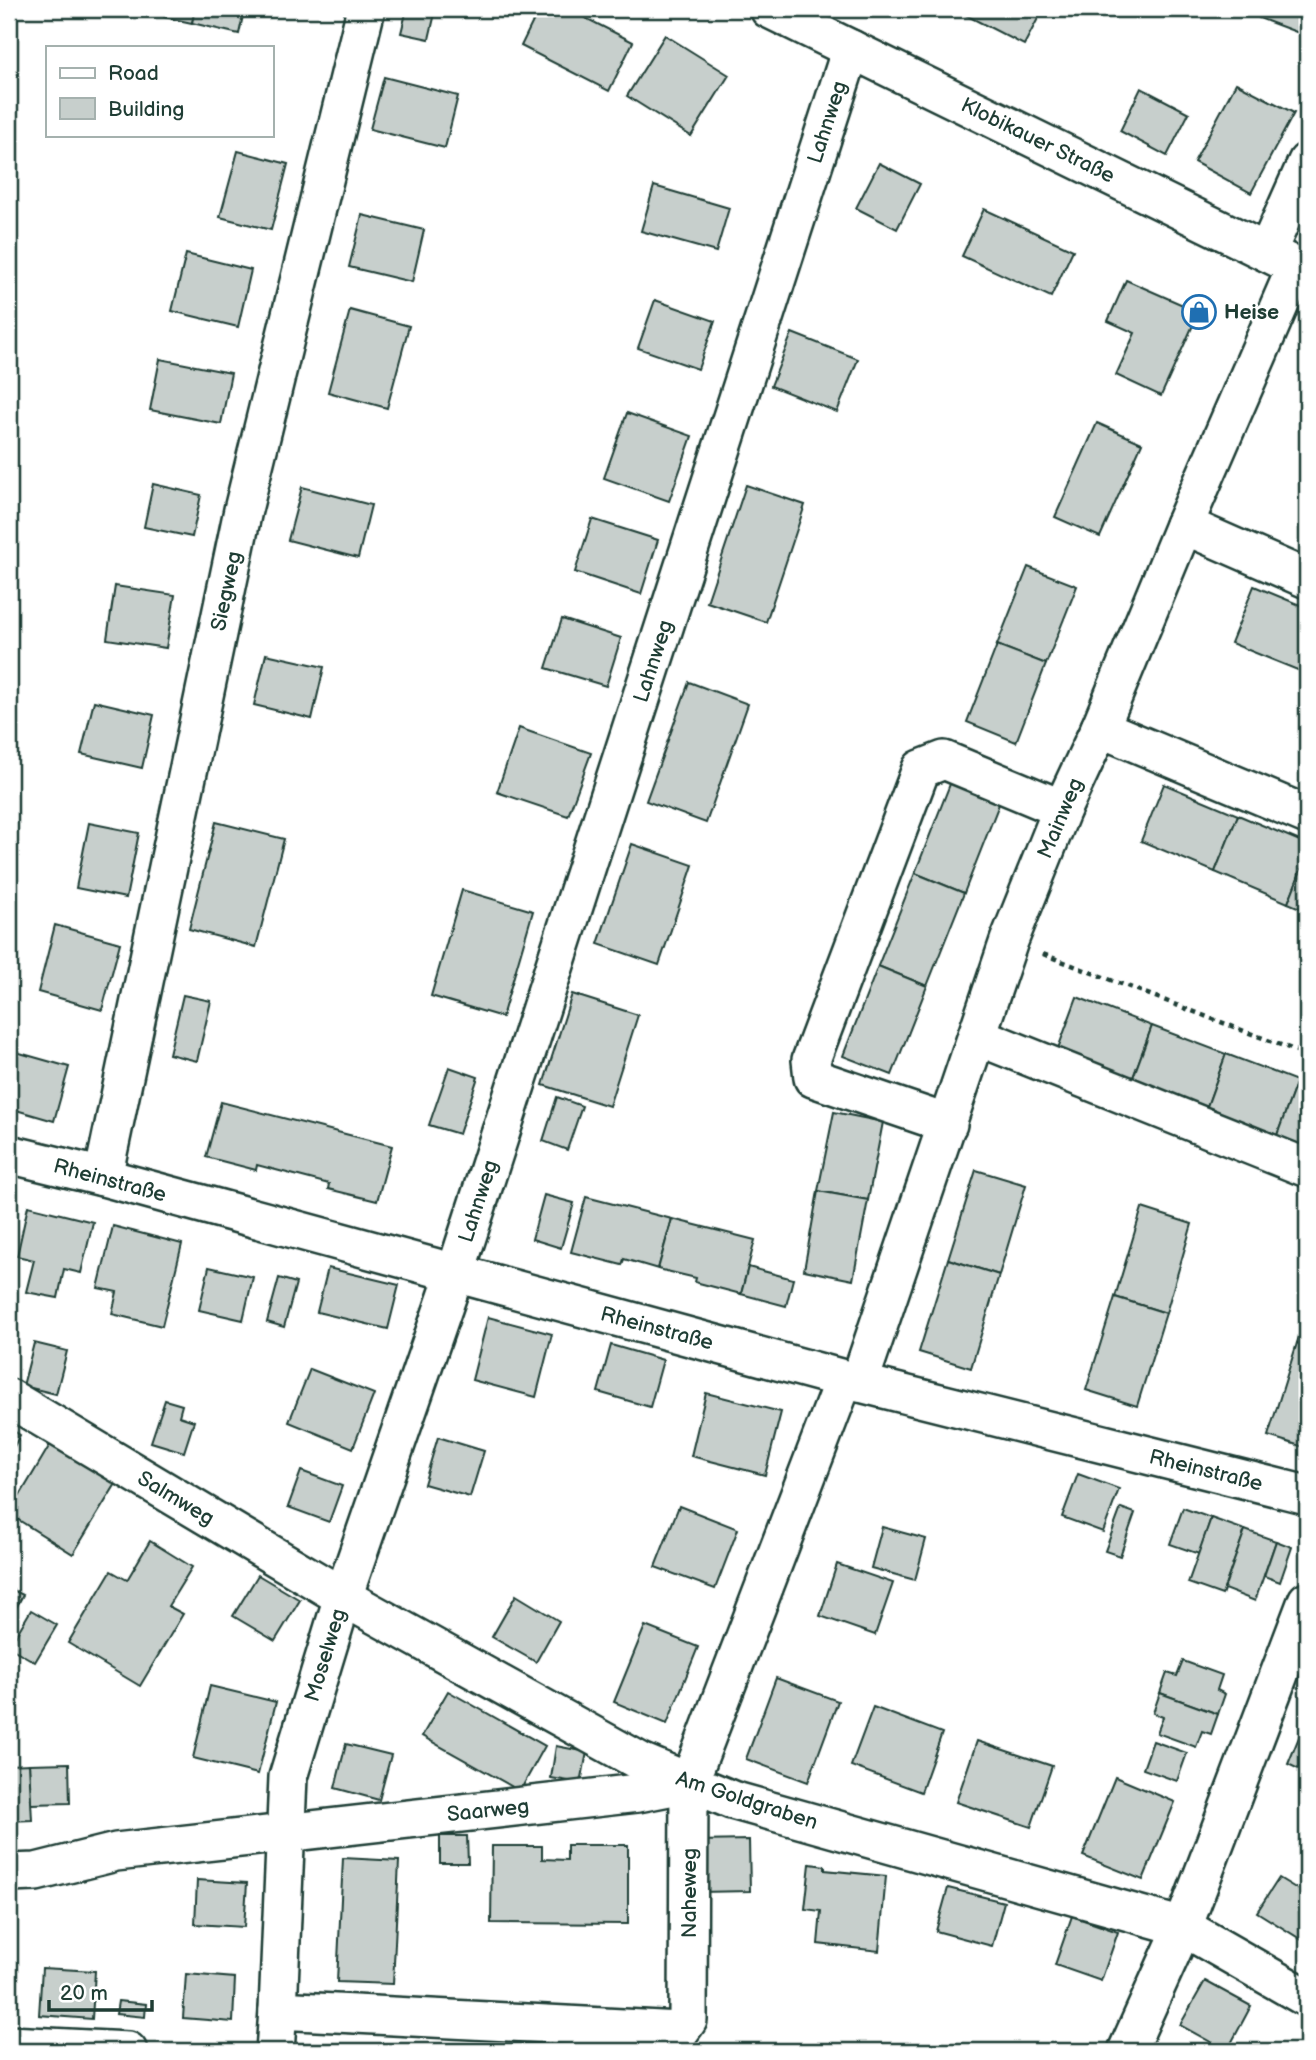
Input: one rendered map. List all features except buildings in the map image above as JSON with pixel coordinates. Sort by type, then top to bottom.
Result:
[{"type":"street","name":"Siegweg","points":[[103,1177],[243,510],[366,9]]},
{"type":"street","name":"Klobikauer Straße","points":[[769,9],[1290,264]]},
{"type":"street","name":"Lahnweg","points":[[455,1274],[851,49]]},
{"type":"street","name":"Mainweg","points":[[852,1381],[947,1124],[1009,941],[1062,809],[1100,728],[1290,264],[1307,162]]},
{"type":"street","points":[[1184,525],[1307,579]]},
{"type":"street","points":[[1100,728],[1307,815]]},
{"type":"street","points":[[947,1124],[813,1078],[811,1060],[921,769],[944,760],[1062,809]]},
{"type":"street","points":[[977,1036],[1307,1168]]},
{"type":"street","name":"Rheinstraße","points":[[9,1154],[103,1177],[852,1381],[1307,1495]]},
{"type":"street","name":"Moselweg","points":[[275,2051],[288,1777],[343,1597],[455,1274]]},
{"type":"street","name":"Naheweg","points":[[278,2010],[680,2031],[688,2020],[689,1783],[852,1381]]},
{"type":"street","name":"Salmweg","points":[[9,1398],[343,1597]]},
{"type":"street","name":"Am Goldgraben","points":[[343,1597],[641,1762],[689,1783],[732,1800],[1183,1927],[1307,1998]]},
{"type":"street","points":[[1127,2051],[1183,1927],[1307,1601]]},
{"type":"street","name":"Saarweg","points":[[285,1832],[638,1793],[689,1783]]},
{"type":"street","points":[[9,1873],[36,1872],[116,1852],[285,1832]]},
{"type":"street","points":[[9,2045],[128,2051]]},
{"type":"path","points":[[1009,941],[1307,1055]]},
{"type":"place","name":"Heise","points":[[1199,312]]}]
